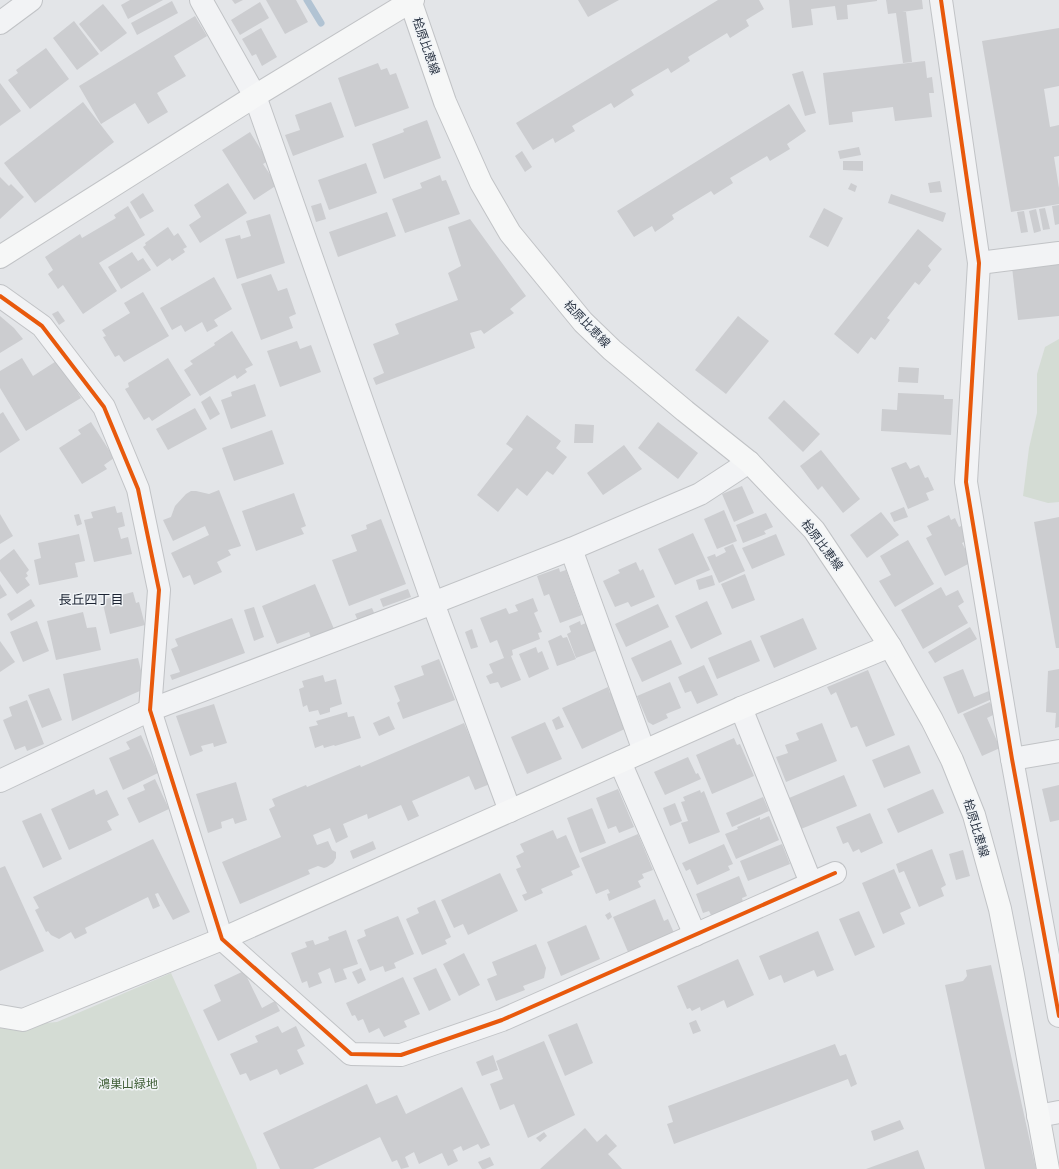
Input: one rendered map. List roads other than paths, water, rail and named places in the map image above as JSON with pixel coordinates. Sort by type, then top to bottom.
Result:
[{"type":"street","points":[[0,23],[31,0]]},
{"type":"street","points":[[201,0],[255,96],[433,604],[510,811]]},
{"type":"street","points":[[941,0],[979,263],[966,482],[1012,759],[1059,1016]]},
{"type":"street","points":[[0,257],[255,96],[411,1]]},
{"type":"street","name":"桧原比恵線","points":[[411,1],[448,108],[480,183],[510,233],[569,306],[592,331],[612,350],[684,411],[749,462],[814,530],[890,646],[932,720],[952,760],[974,815],[1000,909],[1013,975],[1049,1114],[1048,1169]]},
{"type":"street","points":[[979,263],[1059,253]]},
{"type":"street","points":[[0,296],[42,326],[104,407],[138,489],[159,590],[150,710],[222,939],[351,1054],[401,1055],[502,1020],[835,873]]},
{"type":"street","points":[[0,781],[150,710],[433,604],[570,549],[700,494],[749,462]]},
{"type":"street","points":[[570,549],[644,751]]},
{"type":"street","points":[[0,1016],[22,1020],[222,939],[742,708],[890,646]]},
{"type":"street","points":[[742,708],[811,883]]},
{"type":"street","points":[[1012,759],[1059,751]]},
{"type":"street","points":[[620,762],[695,935]]},
{"type":"waterway","points":[[307,0],[321,23]]},
{"type":"district","name":"長丘四丁目","points":[[91,599]]},
{"type":"park label","name":"鴻巣山緑地","points":[[128,1084]]}]
